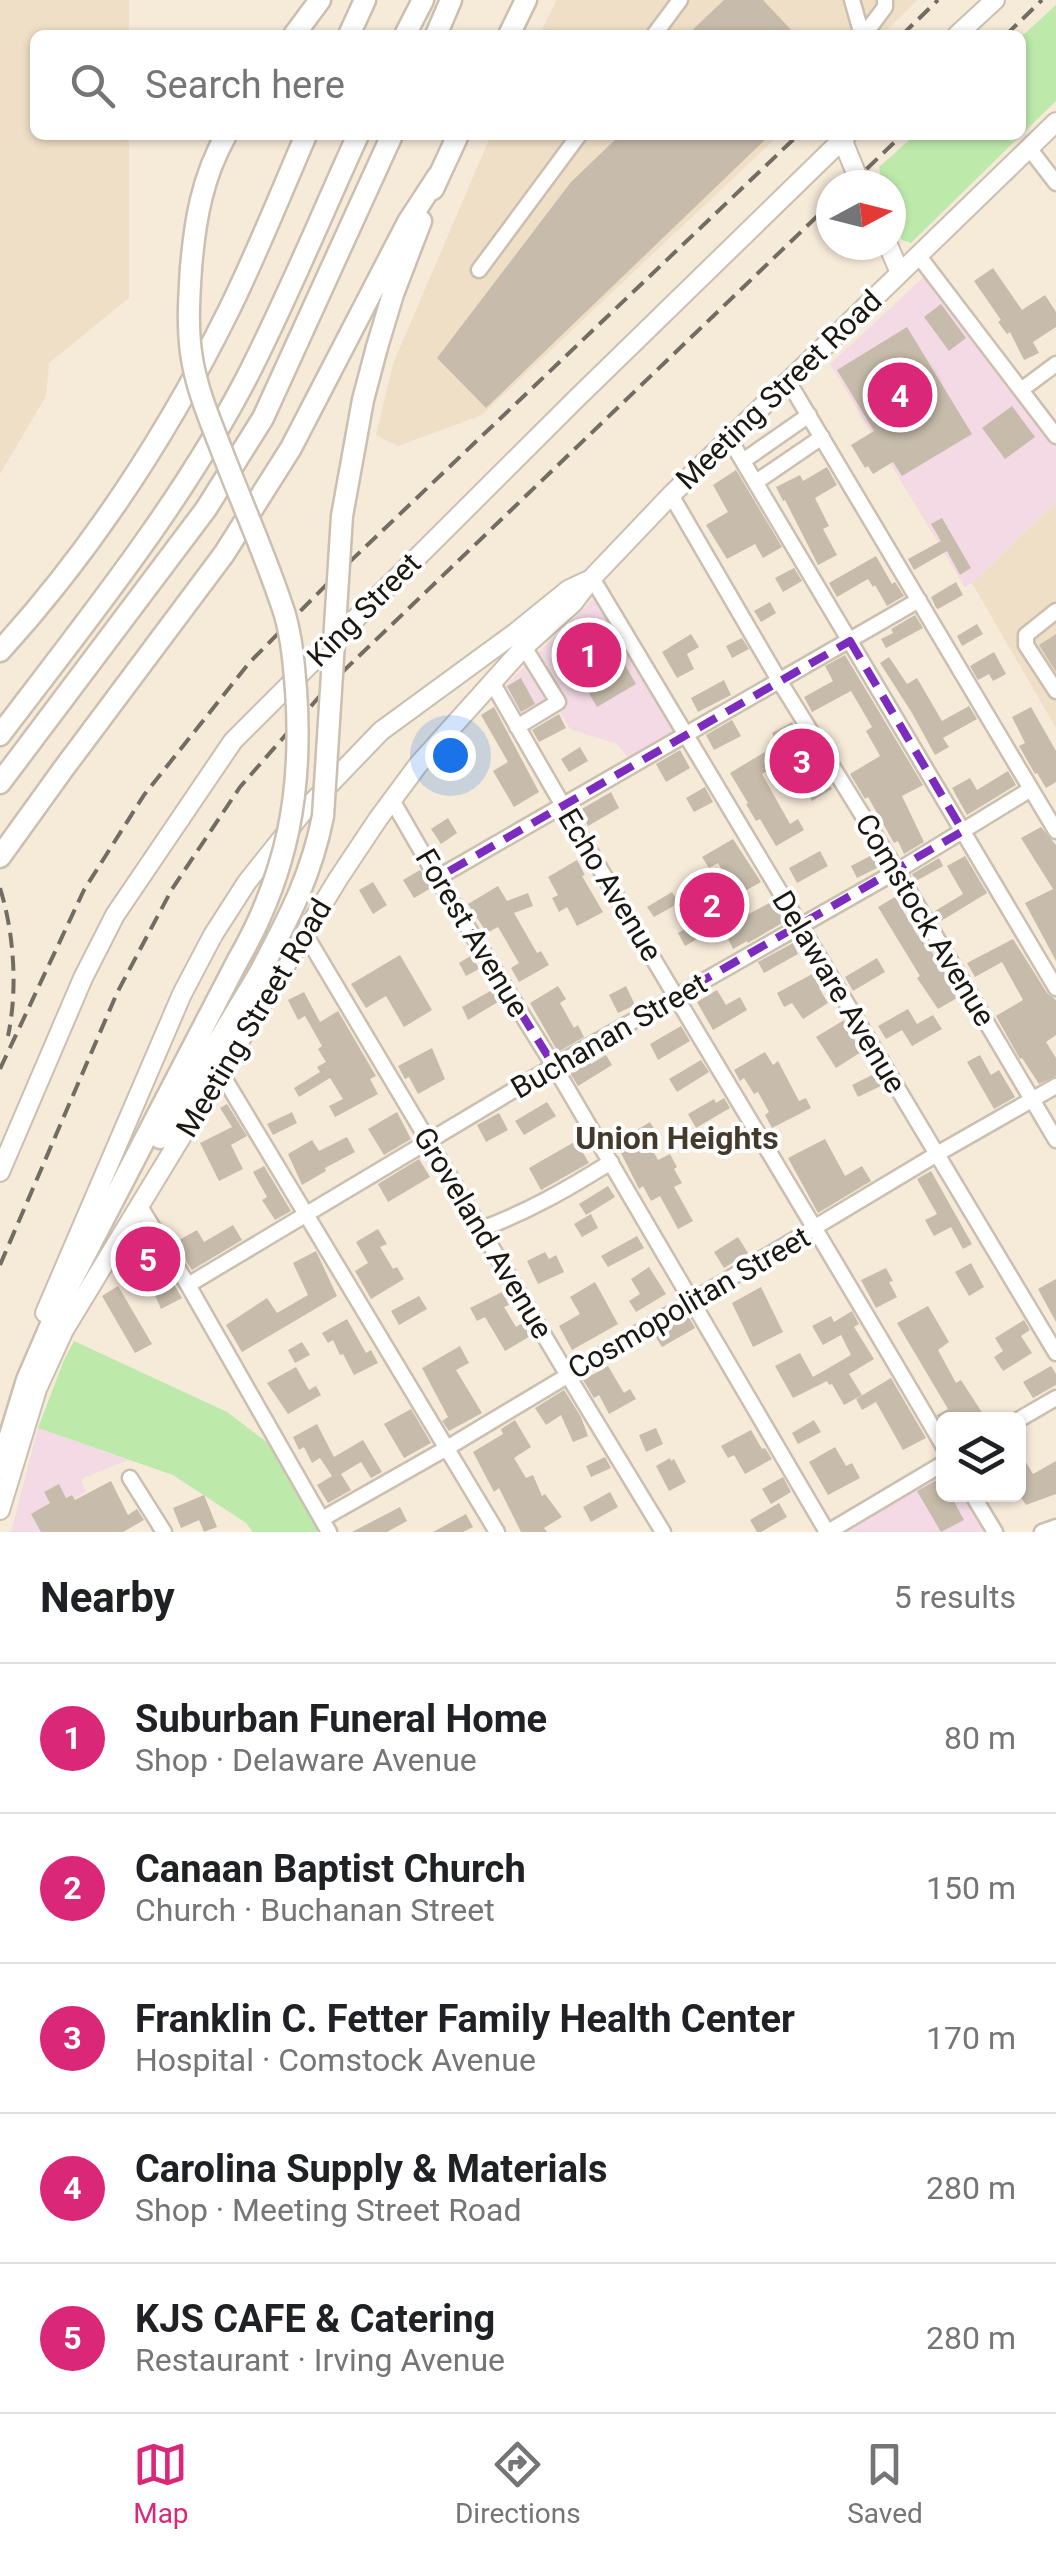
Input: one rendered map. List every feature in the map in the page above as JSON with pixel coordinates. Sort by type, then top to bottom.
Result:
[{"type":"highway","points":[[298,30],[320,0]]},
{"type":"highway","points":[[351,30],[365,0]]},
{"type":"highway","points":[[408,30],[423,0]]},
{"type":"highway","points":[[438,30],[451,0]]},
{"type":"highway","points":[[511,30],[526,0]]},
{"type":"highway","points":[[0,1468],[28,1380],[62,1300],[265,909],[286,844],[296,778],[293,656],[285,616],[206,408],[192,358],[188,309],[199,201],[224,140]]},
{"type":"highway","points":[[0,650],[95,533],[184,393],[228,311],[304,140]]},
{"type":"highway","points":[[0,734],[116,583],[188,478],[246,378],[356,140]]},
{"type":"highway","points":[[0,783],[206,509],[264,418],[390,140]]},
{"type":"highway","points":[[26,1424],[52,1343],[91,1264],[135,1180],[259,974],[304,886],[322,816],[342,516],[363,400],[394,294],[456,140]]},
{"type":"highway","points":[[0,857],[224,554],[291,448],[408,222],[438,176]]},
{"type":"main road","points":[[962,30],[995,0]]},
{"type":"main road","name":"Meeting Street Road","points":[[0,1510],[41,1379],[58,1342],[338,879],[392,800],[450,727],[524,647],[573,603],[671,494],[1056,122]]},
{"type":"main road","name":"King Street","points":[[0,1172],[82,978],[116,914],[233,742],[841,140]]},
{"type":"main road","points":[[845,140],[856,170]]},
{"type":"main road","points":[[894,260],[900,273]]},
{"type":"main road","name":"Meeting Street Road","points":[[0,1455],[42,1320],[97,1191],[196,965],[248,882],[303,812],[381,732],[568,590],[592,578]]},
{"type":"street","points":[[658,30],[680,0]]},
{"type":"street","points":[[852,0],[861,30]]},
{"type":"street","points":[[867,30],[885,6],[885,0]]},
{"type":"street","points":[[479,270],[575,140]]},
{"type":"street","points":[[1029,148],[1056,183]]},
{"type":"street","points":[[918,255],[1056,436]]},
{"type":"street","points":[[1021,390],[1056,364]]},
{"type":"street","points":[[788,381],[1056,831]]},
{"type":"street","points":[[743,461],[808,415]]},
{"type":"street","points":[[730,438],[1056,988]]},
{"type":"street","points":[[756,482],[822,438]]},
{"type":"street","name":"Comstock Avenue","points":[[671,494],[1056,1140]]},
{"type":"street","name":"Delaware Avenue","points":[[592,578],[1056,1354]]},
{"type":"street","points":[[437,878],[919,600]]},
{"type":"street","points":[[1056,612],[1026,635],[1026,645],[1056,691]]},
{"type":"street","points":[[517,726],[558,702],[524,647]]},
{"type":"street","name":"Echo Avenue","points":[[492,682],[936,1433]]},
{"type":"street","name":"Buchanan Street","points":[[188,1285],[554,1066],[897,871],[1031,789]]},
{"type":"street","name":"Forest Avenue","points":[[392,800],[554,1066],[827,1532]]},
{"type":"street","name":"Groveland Avenue","points":[[306,934],[663,1532]]},
{"type":"street","points":[[221,1073],[497,1532]]},
{"type":"street","name":"Cosmopolitan Street","points":[[326,1525],[567,1374],[1056,1086]]},
{"type":"street","points":[[481,1229],[560,1194],[610,1162]]},
{"type":"street","points":[[139,1205],[326,1525]]},
{"type":"street","points":[[1026,1415],[1056,1398]]},
{"type":"street","points":[[827,1532],[936,1468]]},
{"type":"street","points":[[130,1478],[164,1532]]},
{"type":"street","points":[[977,1502],[995,1532]]},
{"type":"street","points":[[1042,1532],[1056,1527]]},
{"type":"highlighted area","points":[[850,641],[963,831],[554,1066],[437,878]]},
{"type":"shaded area","points":[[0,0],[129,0],[129,30],[30,30],[30,140],[129,140],[129,298],[49,363],[46,396],[0,474]]},
{"type":"shaded area","points":[[557,0],[917,0],[887,30],[542,30]]},
{"type":"shaded area","points":[[489,140],[774,140],[482,415],[398,446],[376,435],[393,364]]},
{"type":"shaded area","points":[[930,271],[1056,436],[1056,502],[965,587],[830,364]]},
{"type":"shaded area","points":[[1056,502],[1056,728],[972,583]]},
{"type":"shaded area","points":[[600,592],[686,737],[635,766],[617,744],[570,729],[559,710],[519,730],[498,693]]},
{"type":"shaded area","points":[[147,1219],[181,1274],[139,1296],[119,1265]]},
{"type":"shaded area","points":[[38,1428],[128,1460],[81,1479],[86,1492],[57,1509],[69,1532],[11,1532]]},
{"type":"shaded area","points":[[936,1467],[936,1502],[976,1502],[992,1528],[979,1532],[828,1532]]},
{"type":"green space","points":[[1056,5],[1056,101],[1026,130],[1026,32]]},
{"type":"green space","points":[[909,140],[1016,140],[911,243],[906,241],[906,170],[880,170]]},
{"type":"green space","points":[[74,1341],[227,1412],[268,1443],[320,1532],[253,1532],[246,1523],[173,1475],[38,1428]]},
{"type":"building","points":[[724,0],[763,0],[791,30],[692,30]]},
{"type":"building","points":[[615,140],[765,140],[486,408],[437,358],[571,182]]},
{"type":"building","points":[[993,268],[1022,310],[1045,295],[1056,312],[1056,327],[1033,342],[1039,353],[1024,360],[1010,332],[1007,334],[998,322],[1001,320],[974,281]]},
{"type":"building","points":[[941,304],[966,338],[949,351],[924,317]]},
{"type":"building","points":[[907,327],[972,434],[902,476],[893,462],[873,474],[851,445],[874,431],[837,370]]},
{"type":"building","points":[[1012,406],[1035,437],[1005,459],[982,428]]},
{"type":"building","points":[[827,467],[837,485],[815,498],[829,526],[823,529],[837,555],[818,565],[776,487],[800,475],[803,481]]},
{"type":"building","points":[[736,470],[782,547],[763,558],[755,544],[727,559],[706,525],[728,512],[713,485]]},
{"type":"building","points":[[942,518],[971,568],[960,575],[947,551],[914,570],[908,559],[941,541],[931,524]]},
{"type":"building","points":[[876,556],[904,596],[887,606],[868,579],[837,597],[829,583]]},
{"type":"building","points":[[794,568],[802,581],[783,592],[775,578]]},
{"type":"building","points":[[956,582],[963,595],[936,608],[931,597]]},
{"type":"building","points":[[770,602],[776,613],[761,622],[754,611]]},
{"type":"building","points":[[915,615],[923,628],[886,648],[881,639]]},
{"type":"building","points":[[600,622],[636,684],[597,707],[584,685],[577,689],[554,650]]},
{"type":"building","points":[[977,624],[983,634],[962,646],[957,636]]},
{"type":"building","points":[[691,634],[699,647],[687,654],[694,669],[677,678],[662,652]]},
{"type":"building","points":[[1056,634],[1056,672],[1039,645]]},
{"type":"building","points":[[742,638],[749,649],[732,658],[726,646]]},
{"type":"building","points":[[994,652],[1006,674],[993,681],[989,674],[978,680],[970,666]]},
{"type":"building","points":[[845,655],[923,785],[902,796],[924,842],[904,854],[850,774],[880,756],[866,731],[872,727],[851,691],[812,712],[804,697],[833,681],[825,666]]},
{"type":"building","points":[[889,657],[907,684],[917,678],[942,721],[969,706],[977,719],[943,738],[949,747],[935,755],[880,663]]},
{"type":"building","points":[[521,678],[535,704],[521,712],[507,686]]},
{"type":"building","points":[[724,680],[731,695],[698,712],[691,698]]},
{"type":"building","points":[[494,707],[539,792],[514,807],[493,771],[508,762],[481,715]]},
{"type":"building","points":[[1031,707],[1056,751],[1056,782],[1046,788],[1019,746],[1025,743],[1012,717]]},
{"type":"building","points":[[559,714],[566,728],[539,742],[532,730]]},
{"type":"building","points":[[732,720],[741,736],[714,750],[706,735]]},
{"type":"building","points":[[792,722],[832,789],[812,801],[787,759],[762,774],[790,824],[798,819],[804,830],[776,846],[760,819],[756,821],[730,773],[778,744],[772,733]]},
{"type":"building","points":[[580,747],[588,761],[569,772],[561,759]]},
{"type":"building","points":[[680,750],[690,768],[666,782],[656,764]]},
{"type":"building","points":[[1008,771],[1016,785],[967,815],[952,788],[970,778],[977,790]]},
{"type":"building","points":[[705,787],[713,802],[694,812],[686,798]]},
{"type":"building","points":[[611,792],[619,808],[588,826],[580,810]]},
{"type":"building","points":[[448,818],[457,833],[441,844],[431,829]]},
{"type":"building","points":[[1041,827],[1056,845],[1056,961],[1025,903],[1053,889],[1021,838]]},
{"type":"building","points":[[733,839],[761,882],[736,896],[718,863],[709,868],[702,857]]},
{"type":"building","points":[[820,851],[828,866],[797,883],[789,868]]},
{"type":"building","points":[[874,854],[881,866],[857,878],[851,866]]},
{"type":"building","points":[[965,856],[987,893],[941,921],[935,911],[963,894],[947,866]]},
{"type":"building","points":[[939,858],[943,866],[916,881],[912,874]]},
{"type":"building","points":[[577,860],[603,912],[577,926],[567,907],[559,912],[552,898],[558,895],[548,877]]},
{"type":"building","points":[[420,870],[431,888],[414,898],[403,880]]},
{"type":"building","points":[[373,882],[387,905],[373,914],[359,890]]},
{"type":"building","points":[[498,886],[507,901],[528,893],[533,906],[514,913],[537,953],[541,951],[549,965],[519,982],[511,968],[519,963],[498,927],[487,933],[468,904]]},
{"type":"building","points":[[672,892],[679,903],[654,917],[647,907]]},
{"type":"building","points":[[895,897],[959,997],[938,1009],[878,907]]},
{"type":"building","points":[[773,901],[784,922],[733,949],[723,928]]},
{"type":"building","points":[[710,914],[718,927],[685,946],[678,933]]},
{"type":"building","points":[[1013,939],[1047,993],[1056,1000],[1056,1035],[1046,1042],[1056,1058],[1056,1076],[1039,1084],[996,1016],[1023,1000],[1002,962],[975,977],[967,963]]},
{"type":"building","points":[[793,943],[798,954],[764,973],[758,962]]},
{"type":"building","points":[[400,955],[432,1010],[404,1027],[386,996],[366,1008],[351,984]]},
{"type":"building","points":[[472,955],[479,969],[466,976],[459,963]]},
{"type":"building","points":[[877,958],[885,972],[853,991],[845,977]]},
{"type":"building","points":[[816,972],[828,1003],[803,1019],[792,1003],[784,1007],[777,993]]},
{"type":"building","points":[[558,986],[566,999],[560,1003],[584,1037],[558,1052],[530,1003]]},
{"type":"building","points":[[626,986],[635,1005],[618,1013],[609,995]]},
{"type":"building","points":[[492,990],[498,1002],[468,1020],[462,1007]]},
{"type":"building","points":[[717,990],[726,1005],[740,997],[747,1010],[713,1030],[697,1002]]},
{"type":"building","points":[[304,992],[320,1022],[338,1011],[376,1076],[370,1079],[378,1094],[335,1117],[329,1106],[343,1099],[330,1078],[299,1097],[294,1088],[320,1072],[317,1067],[326,1062],[318,1049],[322,1046],[305,1016],[298,1020],[288,1000]]},
{"type":"building","points":[[908,1009],[917,1024],[933,1015],[942,1029],[912,1046],[902,1030],[886,1039],[878,1026]]},
{"type":"building","points":[[844,1020],[861,1052],[836,1068],[816,1037]]},
{"type":"building","points":[[681,1026],[690,1041],[658,1060],[650,1044]]},
{"type":"building","points":[[432,1048],[445,1079],[418,1094],[398,1066]]},
{"type":"building","points":[[765,1052],[773,1065],[778,1061],[799,1101],[806,1098],[811,1108],[772,1128],[765,1115],[769,1112],[758,1092],[754,1094],[734,1070]]},
{"type":"building","points":[[606,1055],[612,1065],[578,1086],[570,1073]]},
{"type":"building","points":[[980,1055],[991,1075],[999,1070],[1015,1097],[994,1109],[967,1062]]},
{"type":"building","points":[[701,1060],[709,1072],[677,1092],[669,1079]]},
{"type":"building","points":[[876,1073],[883,1085],[858,1097],[852,1085]]},
{"type":"building","points":[[724,1098],[730,1108],[696,1128],[688,1114],[714,1099],[716,1103]]},
{"type":"building","points":[[547,1102],[556,1116],[524,1135],[515,1121]]},
{"type":"building","points":[[227,1104],[247,1136],[231,1145],[243,1169],[219,1181],[200,1143],[232,1127],[220,1108]]},
{"type":"building","points":[[292,1112],[297,1123],[273,1135],[267,1124]]},
{"type":"building","points":[[397,1112],[411,1139],[384,1155],[368,1129]]},
{"type":"building","points":[[499,1113],[508,1130],[486,1142],[477,1125]]},
{"type":"building","points":[[650,1122],[657,1134],[647,1140],[658,1160],[670,1154],[682,1183],[674,1187],[693,1221],[678,1229],[660,1196],[651,1201],[643,1186],[639,1189],[616,1143]]},
{"type":"building","points":[[347,1137],[355,1152],[302,1185],[288,1154],[312,1140],[319,1151]]},
{"type":"building","points":[[825,1139],[845,1176],[862,1166],[871,1181],[818,1213],[788,1158]]},
{"type":"building","points":[[576,1141],[589,1163],[541,1190],[529,1168]]},
{"type":"building","points":[[419,1159],[430,1177],[388,1202],[378,1184]]},
{"type":"building","points":[[264,1166],[291,1211],[275,1220],[262,1200],[267,1197],[253,1172]]},
{"type":"building","points":[[931,1171],[972,1244],[963,1249],[951,1227],[934,1236],[925,1220],[937,1214],[917,1179]]},
{"type":"building","points":[[608,1186],[615,1197],[586,1215],[579,1204]]},
{"type":"building","points":[[591,1214],[598,1228],[582,1237],[574,1224]]},
{"type":"building","points":[[233,1225],[242,1240],[192,1270],[174,1243],[197,1230],[204,1242]]},
{"type":"building","points":[[378,1229],[387,1244],[380,1247],[404,1279],[371,1299],[355,1271],[368,1263],[356,1242]]},
{"type":"building","points":[[637,1236],[644,1248],[608,1267],[601,1256]]},
{"type":"building","points":[[738,1237],[748,1253],[724,1268],[714,1252]]},
{"type":"building","points":[[148,1240],[182,1298],[161,1309],[156,1292],[130,1251]]},
{"type":"building","points":[[316,1251],[337,1296],[242,1352],[226,1325],[267,1298],[277,1313],[308,1295],[293,1263]]},
{"type":"building","points":[[545,1252],[549,1259],[556,1255],[564,1272],[538,1284],[527,1261]]},
{"type":"building","points":[[971,1263],[984,1287],[969,1296],[955,1272]]},
{"type":"building","points":[[649,1267],[666,1294],[636,1312],[629,1301],[640,1294],[631,1279]]},
{"type":"building","points":[[886,1268],[897,1297],[876,1308],[861,1280]]},
{"type":"building","points":[[1056,1279],[1056,1322],[1038,1289]]},
{"type":"building","points":[[595,1282],[618,1324],[572,1350],[559,1326],[580,1314],[570,1297]]},
{"type":"building","points":[[118,1286],[152,1344],[135,1353],[102,1296]]},
{"type":"building","points":[[761,1287],[783,1332],[753,1347],[732,1303]]},
{"type":"building","points":[[502,1292],[509,1305],[504,1307],[516,1327],[524,1322],[532,1335],[505,1351],[485,1317],[477,1321],[470,1308]]},
{"type":"building","points":[[419,1296],[427,1309],[399,1325],[391,1311]]},
{"type":"building","points":[[928,1306],[949,1342],[938,1350],[956,1383],[961,1380],[982,1412],[942,1412],[948,1409],[897,1323]]},
{"type":"building","points":[[852,1311],[859,1324],[854,1327],[874,1359],[849,1374],[862,1395],[844,1405],[827,1381],[793,1398],[775,1366],[800,1353],[813,1377],[851,1355],[841,1335],[823,1345],[812,1326],[831,1316],[834,1322]]},
{"type":"building","points":[[688,1316],[695,1328],[662,1347],[655,1336]]},
{"type":"building","points":[[347,1319],[366,1353],[371,1350],[378,1363],[354,1375],[333,1340],[328,1343],[322,1333]]},
{"type":"building","points":[[1024,1320],[1030,1330],[1021,1336],[1032,1353],[1003,1371],[994,1357],[1003,1351],[995,1338]]},
{"type":"building","points":[[302,1342],[310,1355],[295,1363],[288,1350]]},
{"type":"building","points":[[460,1346],[469,1363],[456,1370],[482,1413],[449,1431],[442,1421],[448,1417],[422,1368]]},
{"type":"building","points":[[608,1366],[624,1393],[630,1389],[636,1399],[609,1414],[599,1395],[594,1398],[583,1380]]},
{"type":"building","points":[[1051,1366],[1056,1385],[1033,1398],[1023,1382]]},
{"type":"building","points":[[296,1367],[309,1390],[316,1386],[321,1395],[288,1414],[267,1383]]},
{"type":"building","points":[[891,1378],[926,1438],[903,1450],[876,1402],[862,1410],[856,1399]]},
{"type":"building","points":[[564,1390],[588,1436],[573,1442],[561,1415],[546,1425],[535,1408]]},
{"type":"building","points":[[411,1409],[431,1443],[404,1458],[384,1424]]},
{"type":"building","points":[[515,1420],[531,1447],[514,1458],[526,1478],[533,1475],[542,1496],[545,1494],[562,1517],[544,1528],[547,1532],[521,1532],[499,1488],[494,1492],[473,1452],[503,1434],[501,1429]]},
{"type":"building","points":[[814,1420],[821,1432],[798,1444],[792,1433]]},
{"type":"building","points":[[317,1424],[334,1457],[363,1440],[382,1472],[371,1478],[361,1462],[341,1474],[351,1490],[328,1503],[317,1485],[332,1476],[320,1458],[312,1463],[304,1447],[299,1450],[293,1437]]},
{"type":"building","points":[[656,1428],[663,1444],[646,1452],[639,1435]]},
{"type":"building","points":[[751,1430],[772,1459],[745,1474],[734,1455],[728,1458],[721,1446]]},
{"type":"building","points":[[835,1447],[846,1466],[852,1463],[860,1478],[828,1495],[809,1462]]},
{"type":"building","points":[[605,1457],[611,1468],[591,1477],[586,1466]]},
{"type":"building","points":[[670,1458],[686,1482],[669,1491],[656,1466]]},
{"type":"building","points":[[1056,1461],[1056,1494],[1026,1505],[1026,1462],[1033,1474]]},
{"type":"building","points":[[783,1477],[791,1492],[771,1504],[762,1489]]},
{"type":"building","points":[[936,1480],[936,1502],[954,1502],[964,1520],[941,1532],[917,1491]]},
{"type":"building","points":[[111,1481],[128,1515],[137,1509],[144,1520],[123,1532],[41,1532],[31,1514],[50,1503],[44,1492],[59,1484],[66,1498],[72,1495],[75,1500]]},
{"type":"building","points":[[610,1492],[618,1507],[591,1522],[583,1507]]},
{"type":"building","points":[[204,1495],[217,1527],[204,1532],[199,1520],[181,1528],[173,1508]]},
{"type":"building","points":[[779,1503],[787,1517],[757,1532],[750,1520]]},
{"type":"building","points":[[400,1507],[407,1521],[387,1532],[352,1532]]},
{"type":"building","points":[[466,1514],[473,1527],[463,1532],[433,1532]]},
{"type":"railway","points":[[907,30],[938,0]]},
{"type":"railway","points":[[1011,30],[1042,0]]},
{"type":"railway","points":[[0,1069],[84,890],[144,795],[249,663],[339,572],[793,140]]},
{"type":"railway","points":[[866,170],[897,140]]},
{"type":"railway","points":[[0,1265],[117,993],[172,889],[240,787],[333,681],[816,217]]},
{"type":"railway","points":[[0,888],[13,961],[8,1036]]},
{"type":"place","name":"Carolina Supply & Materials","points":[[900,395]]},
{"type":"place","name":"Suburban Funeral Home","points":[[589,655]]},
{"type":"place","name":"Franklin C. Fetter Family Health Center","points":[[802,761]]},
{"type":"place","name":"Canaan Baptist Church","points":[[712,905]]},
{"type":"place","name":"KJS CAFE & Catering","points":[[148,1259]]},
{"type":"district","name":"Union Heights","points":[[677,1138]]}]
